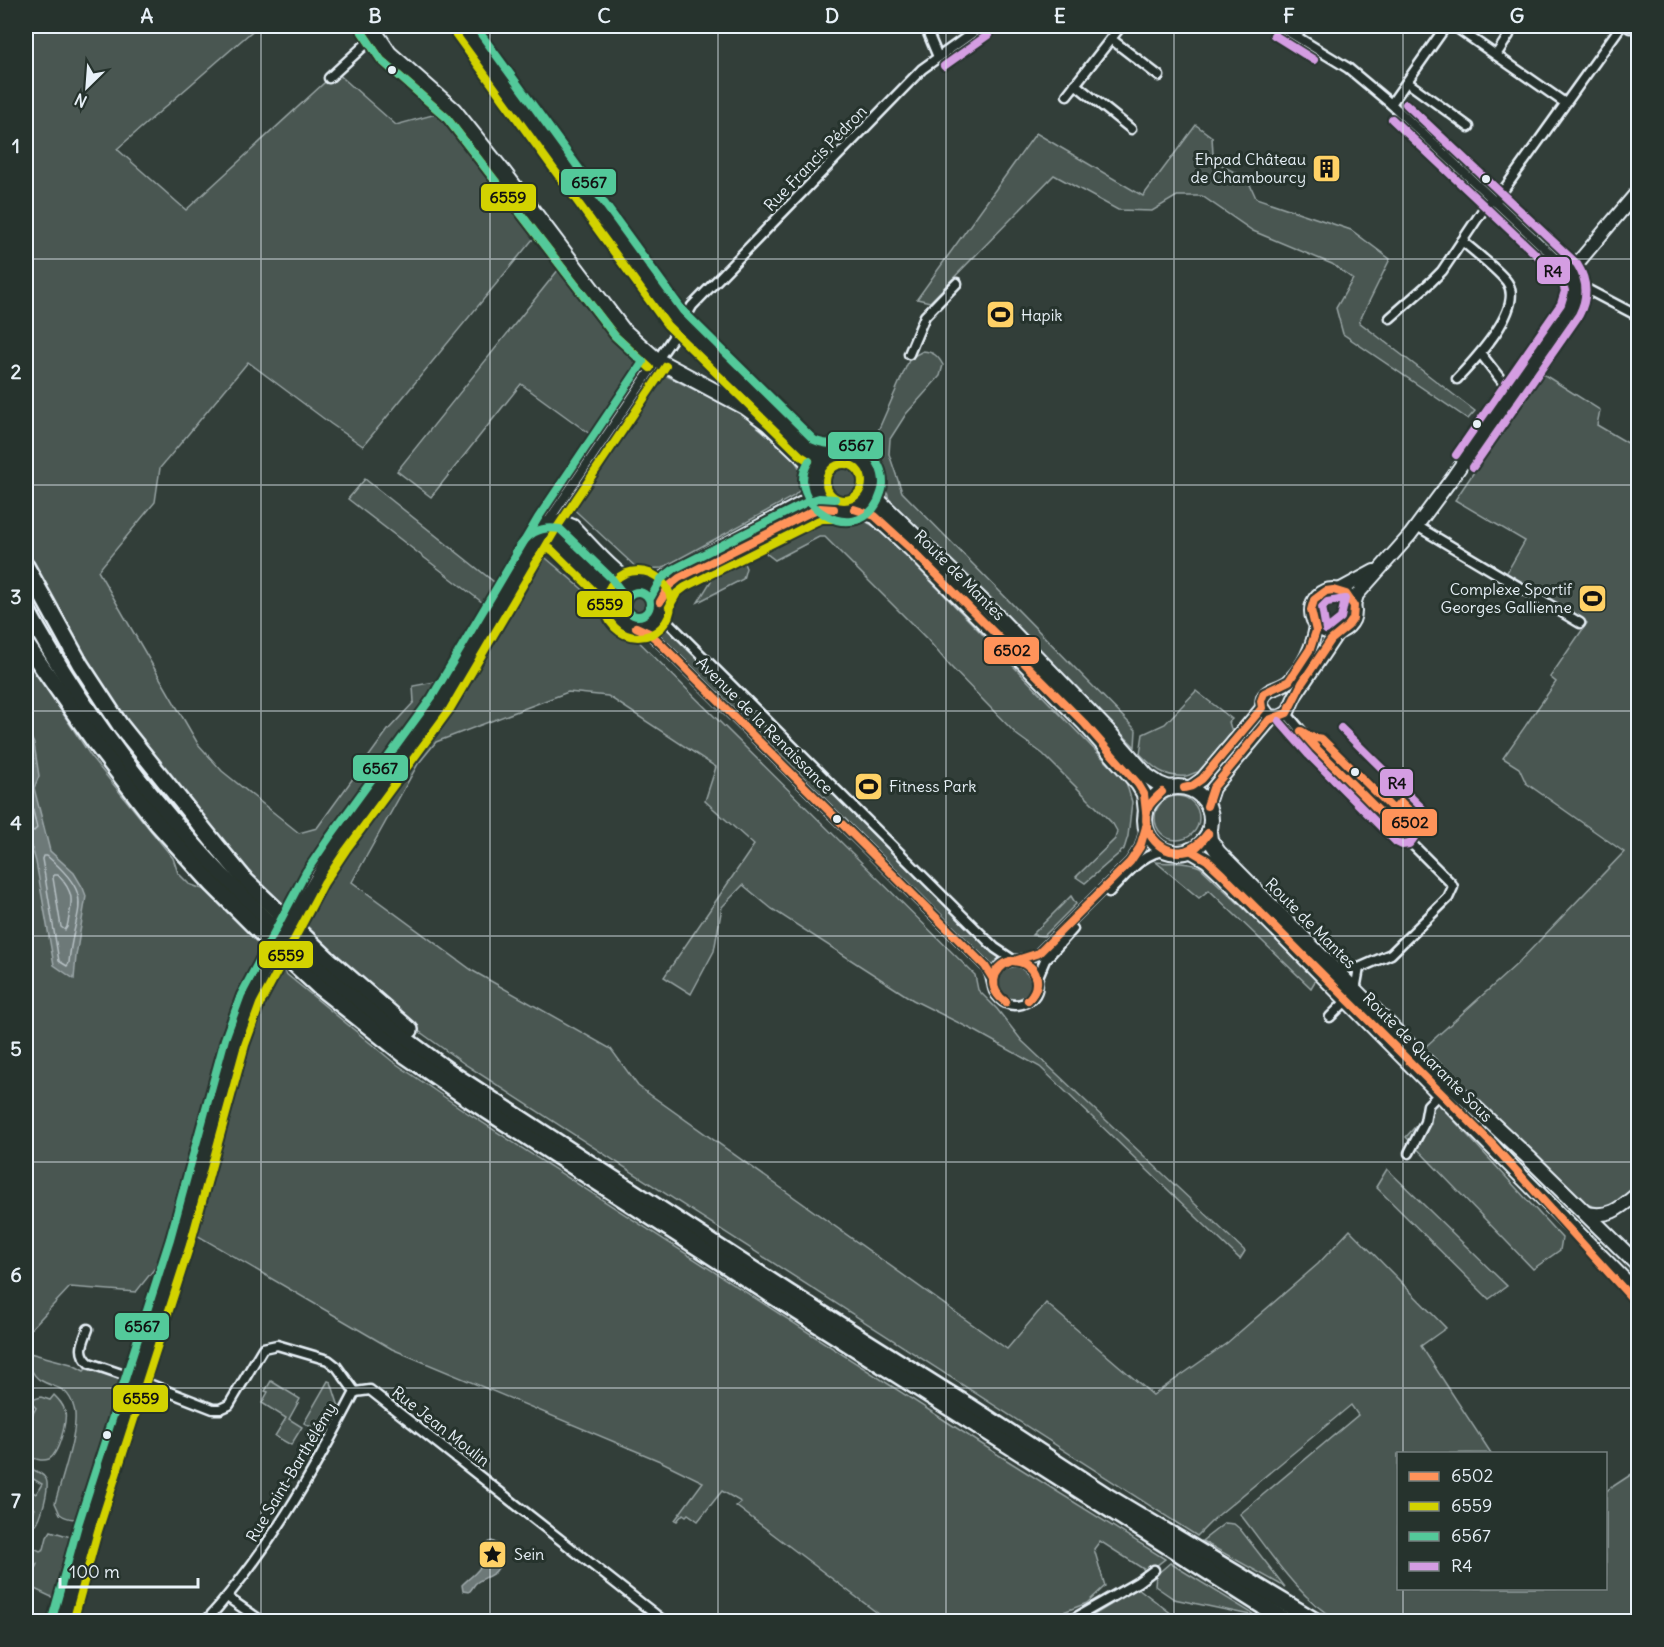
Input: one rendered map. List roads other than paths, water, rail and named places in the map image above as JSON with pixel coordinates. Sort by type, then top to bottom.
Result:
[{"type":"highway","points":[[26,566],[80,664],[120,725],[246,881],[328,959],[411,1032],[471,1078],[487,1096]]},
{"type":"highway","points":[[26,608],[50,654],[107,737],[166,814],[222,876],[271,925],[326,976],[411,1043],[487,1096],[789,1293],[1110,1498],[1317,1622]]},
{"type":"highway","points":[[26,637],[41,666]]},
{"type":"highway","points":[[26,644],[96,744],[157,823],[213,885],[318,986],[405,1055],[466,1097],[794,1309],[1288,1622]]},
{"type":"main road","points":[[376,28],[388,52],[454,110],[623,330],[640,348],[657,360],[745,407],[767,423],[810,464],[821,500],[834,509],[841,511],[854,509],[865,501],[872,486],[871,472],[861,459],[847,453],[830,456],[815,453],[805,447],[664,305],[462,26]]},
{"type":"main road","points":[[815,479],[820,464],[830,456]]},
{"type":"main road","name":"Route de Mantes","points":[[872,486],[879,501],[987,606],[1107,730],[1148,776],[1169,789]]},
{"type":"main road","name":"Route de Mantes","points":[[854,509],[875,516],[910,548],[1085,724],[1138,784],[1144,794],[1146,812]]},
{"type":"main road","points":[[1184,788],[1198,794],[1207,806],[1210,816],[1209,831],[1201,843],[1190,850],[1169,851],[1154,842],[1146,827],[1146,812],[1153,799],[1169,789],[1184,788]]},
{"type":"main road","name":"Route de Mantes","points":[[1209,831],[1213,845],[1224,858],[1332,968],[1351,995],[1423,1059]]},
{"type":"main road","name":"Route de Quarante Sous","points":[[1190,850],[1212,864],[1351,995],[1440,1093],[1638,1294]]},
{"type":"main road","name":"Route de Quarante Sous","points":[[1423,1059],[1638,1265]]},
{"type":"main road","name":"Route de Quarante Sous","points":[[1461,1095],[1638,1274]]},
{"type":"main road","points":[[1520,1175],[1638,1305]]},
{"type":"street","points":[[925,26],[939,57]]},
{"type":"street","name":"Rue Francis Pédron","points":[[547,523],[692,306],[922,69],[982,26]]},
{"type":"street","points":[[1067,95],[1121,26]]},
{"type":"street","points":[[1279,26],[1291,29],[1348,68],[1391,104],[1573,277],[1638,316]]},
{"type":"street","points":[[1391,104],[1446,26]]},
{"type":"street","points":[[1454,26],[1565,103]]},
{"type":"street","points":[[1496,55],[1509,35],[1507,29],[1502,26]]},
{"type":"street","points":[[1390,318],[1432,281],[1621,26]]},
{"type":"street","points":[[1627,26],[1630,28],[1637,26]]},
{"type":"street","points":[[329,78],[376,28]]},
{"type":"street","points":[[1111,39],[1159,76]]},
{"type":"street","points":[[1407,82],[1469,127]]},
{"type":"street","points":[[1075,84],[1131,129]]},
{"type":"street","points":[[1383,566],[1339,590],[1325,590],[1315,598],[1311,611],[1317,626],[1326,632],[1338,632],[1352,622],[1357,595],[1383,566],[1416,526],[1512,394],[1575,300],[1573,277],[1638,191]]},
{"type":"street","points":[[1457,379],[1481,354],[1511,303],[1511,292],[1507,282],[1462,241]]},
{"type":"street","points":[[909,354],[926,316],[957,283]]},
{"type":"street","points":[[1481,354],[1512,394]]},
{"type":"street","points":[[815,479],[809,497],[802,503],[671,574],[655,581],[639,582],[621,588],[615,601],[615,609],[620,619],[625,624],[636,627],[650,624],[657,616],[669,586],[686,574],[813,511],[820,508],[834,509]]},
{"type":"street","points":[[62,1622],[86,1534],[180,1242],[235,1042],[250,1000],[295,915],[337,844],[441,703],[547,523],[561,521],[573,526],[619,572],[654,588],[660,606]]},
{"type":"street","points":[[1416,526],[1580,623]]},
{"type":"street","points":[[534,543],[541,538],[556,539],[605,587],[615,601]]},
{"type":"street","points":[[1339,590],[1351,598],[1354,605]]},
{"type":"street","name":"Avenue de la Renaissance","points":[[660,606],[668,622],[995,948],[1015,960]]},
{"type":"street","points":[[1317,626],[1312,646],[1293,676],[1284,686],[1266,692],[1262,699],[1262,708],[1266,714],[1273,717],[1287,714],[1295,696],[1338,632]]},
{"type":"street","name":"Avenue de la Renaissance","points":[[636,627],[649,633],[666,648],[985,966],[993,979]]},
{"type":"street","points":[[1184,788],[1202,780],[1262,708]]},
{"type":"street","points":[[1287,714],[1316,748],[1453,887],[1448,898],[1391,954],[1359,968],[1332,968]]},
{"type":"street","points":[[1207,806],[1213,788],[1273,717]]},
{"type":"street","points":[[1146,827],[1136,854],[1109,885],[1039,953],[1000,966],[993,979],[997,996],[1013,1005],[1030,999],[1036,989],[1045,960],[1142,860],[1156,852],[1169,851]]},
{"type":"street","points":[[1015,960],[1031,967],[1037,981]]},
{"type":"street","points":[[1330,1017],[1351,995],[1359,968]]},
{"type":"street","points":[[1409,1153],[1425,1122],[1428,1105],[1440,1093]]},
{"type":"street","points":[[1586,1213],[1600,1215],[1613,1213],[1638,1193]]},
{"type":"street","points":[[1609,1236],[1609,1225],[1613,1213]]},
{"type":"street","points":[[88,1329],[81,1349],[83,1358],[89,1363],[136,1378],[213,1410],[229,1405],[263,1348],[277,1345],[328,1360],[337,1367],[355,1392]]},
{"type":"street","name":"Rue Jean Moulin","points":[[355,1392],[370,1390],[665,1622]]},
{"type":"street","name":"Rue Saint-Barthélémy","points":[[205,1622],[248,1570],[291,1506],[355,1392]]},
{"type":"street","points":[[1068,1622],[1138,1582],[1154,1570]]},
{"type":"street","points":[[227,1597],[263,1622]]},
{"type":"water","points":[[26,727],[34,744],[39,776],[34,788],[50,851],[74,873],[86,896],[74,979],[54,965],[36,862],[26,826]]},
{"type":"water","points":[[492,1541],[501,1550],[499,1567],[494,1573],[475,1584],[469,1592],[463,1591],[462,1585],[479,1569],[483,1562],[485,1547]]},
{"type":"place","name":"Ehpad Château de Chambourcy","points":[[1327,168]]},
{"type":"place","name":"Hapik","points":[[1000,315]]},
{"type":"place","name":"Complexe Sportif Georges Gallienne","points":[[1593,598]]},
{"type":"place","name":"Fitness Park","points":[[868,786]]},
{"type":"place","name":"Sein","points":[[493,1554]]}]
